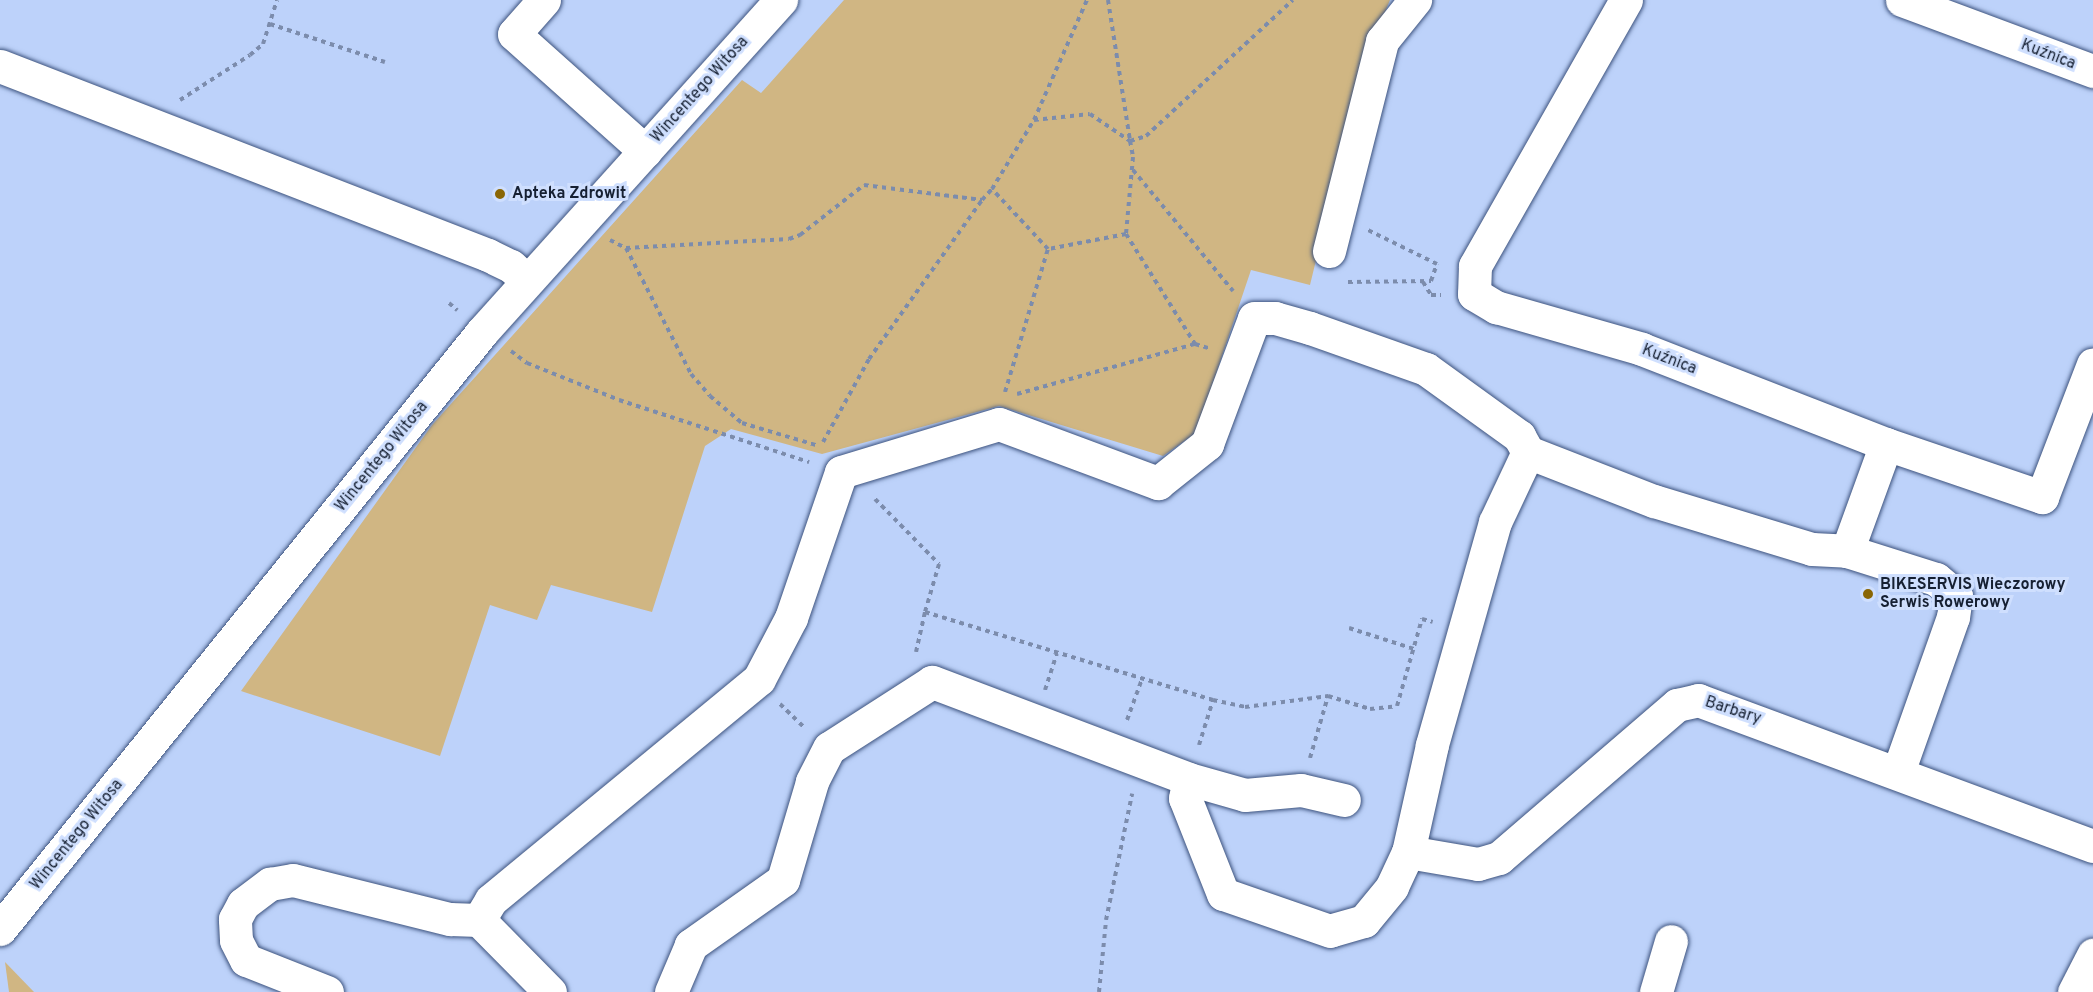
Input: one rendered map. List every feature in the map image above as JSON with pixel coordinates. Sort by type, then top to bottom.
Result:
[{"type":"street","points":[[543,0],[514,34],[645,151]]},
{"type":"street","name":"Wincentego Witosa","points":[[0,929],[482,332],[526,280],[781,0]]},
{"type":"street","points":[[1329,251],[1382,41],[1415,0]]},
{"type":"street","name":"Kuźnica","points":[[1626,0],[1475,266],[1474,294],[1496,307],[1642,349],[1886,444],[2042,497],[2093,364]]},
{"type":"street","name":"Kuźnica","points":[[1902,0],[2093,71]]},
{"type":"street","points":[[0,66],[488,255],[510,266],[526,280]]},
{"type":"street","points":[[479,920],[499,893],[759,679],[791,618],[831,455],[999,424],[1158,483],[1207,444],[1254,318],[1275,318],[1311,328],[1426,369],[1519,436],[1528,452],[1654,501],[1812,549],[1847,550],[1936,579],[1956,596],[1953,617],[1898,772]]},
{"type":"street","points":[[1847,550],[1886,444]]},
{"type":"street","points":[[1189,779],[1185,798],[1223,894],[1330,931],[1364,921],[1392,887],[1408,852],[1432,744],[1496,522],[1528,452]]},
{"type":"street","points":[[671,992],[691,945],[783,880],[812,782],[829,748],[932,682],[1189,779],[1245,795],[1301,790],[1344,800]]},
{"type":"street","name":"Barbary","points":[[1408,852],[1478,864],[1499,858],[1677,705],[1698,700],[1898,772],[2093,846]]},
{"type":"street","points":[[327,992],[246,960],[236,940],[235,919],[243,904],[270,884],[293,880],[450,919],[479,920],[550,992]]},
{"type":"street","points":[[1656,992],[1671,942]]},
{"type":"street","points":[[2074,992],[2093,955]]},
{"type":"path","points":[[184,97],[250,56],[262,44],[277,0]]},
{"type":"path","points":[[831,455],[868,359],[992,189],[1034,120],[1087,0]]},
{"type":"path","points":[[1108,0],[1130,141],[1132,169],[1126,234],[1195,344]]},
{"type":"path","points":[[1130,141],[1146,136],[1293,0]]},
{"type":"path","points":[[270,24],[385,62]]},
{"type":"path","points":[[1034,120],[1090,114],[1130,141]]},
{"type":"path","points":[[1132,169],[1254,318]]},
{"type":"path","points":[[546,190],[581,222],[626,248],[789,239],[800,235],[864,185],[982,200]]},
{"type":"path","points":[[992,189],[1048,249]]},
{"type":"path","points":[[1338,214],[1437,264],[1431,281],[1361,279],[1341,283]]},
{"type":"path","points":[[1048,249],[1126,234]]},
{"type":"path","points":[[626,248],[631,264],[691,374],[710,396],[742,423],[831,455],[852,491],[881,501],[939,564],[925,612],[1142,679],[1245,707],[1328,696],[1370,709],[1397,706],[1422,619],[1464,631]]},
{"type":"path","points":[[1048,249],[1003,398],[1195,344],[1240,356]]},
{"type":"path","points":[[449,303],[482,332],[527,363],[619,400],[831,455]]},
{"type":"path","points":[[1349,628],[1414,649]]},
{"type":"path","points":[[1099,992],[1127,756],[1142,679]]},
{"type":"path","points":[[1315,742],[1328,696]]},
{"type":"path","points":[[1189,779],[1213,700]]},
{"type":"path","points":[[779,703],[790,714]]},
{"type":"shaded area","points":[[844,0],[1390,0],[1364,63],[1310,285],[1251,270],[1196,433],[1163,456],[999,406],[822,454],[731,429],[705,446],[652,612],[551,585],[537,620],[490,605],[440,756],[241,691],[432,425],[742,80],[761,93]]},
{"type":"shaded area","points":[[5,962],[34,992],[9,992]]},
{"type":"place","name":"Apteka Zdrowit","points":[[500,194]]},
{"type":"place","name":"BIKESERVIS Wieczorowy Serwis Rowerowy","points":[[1868,594]]}]
